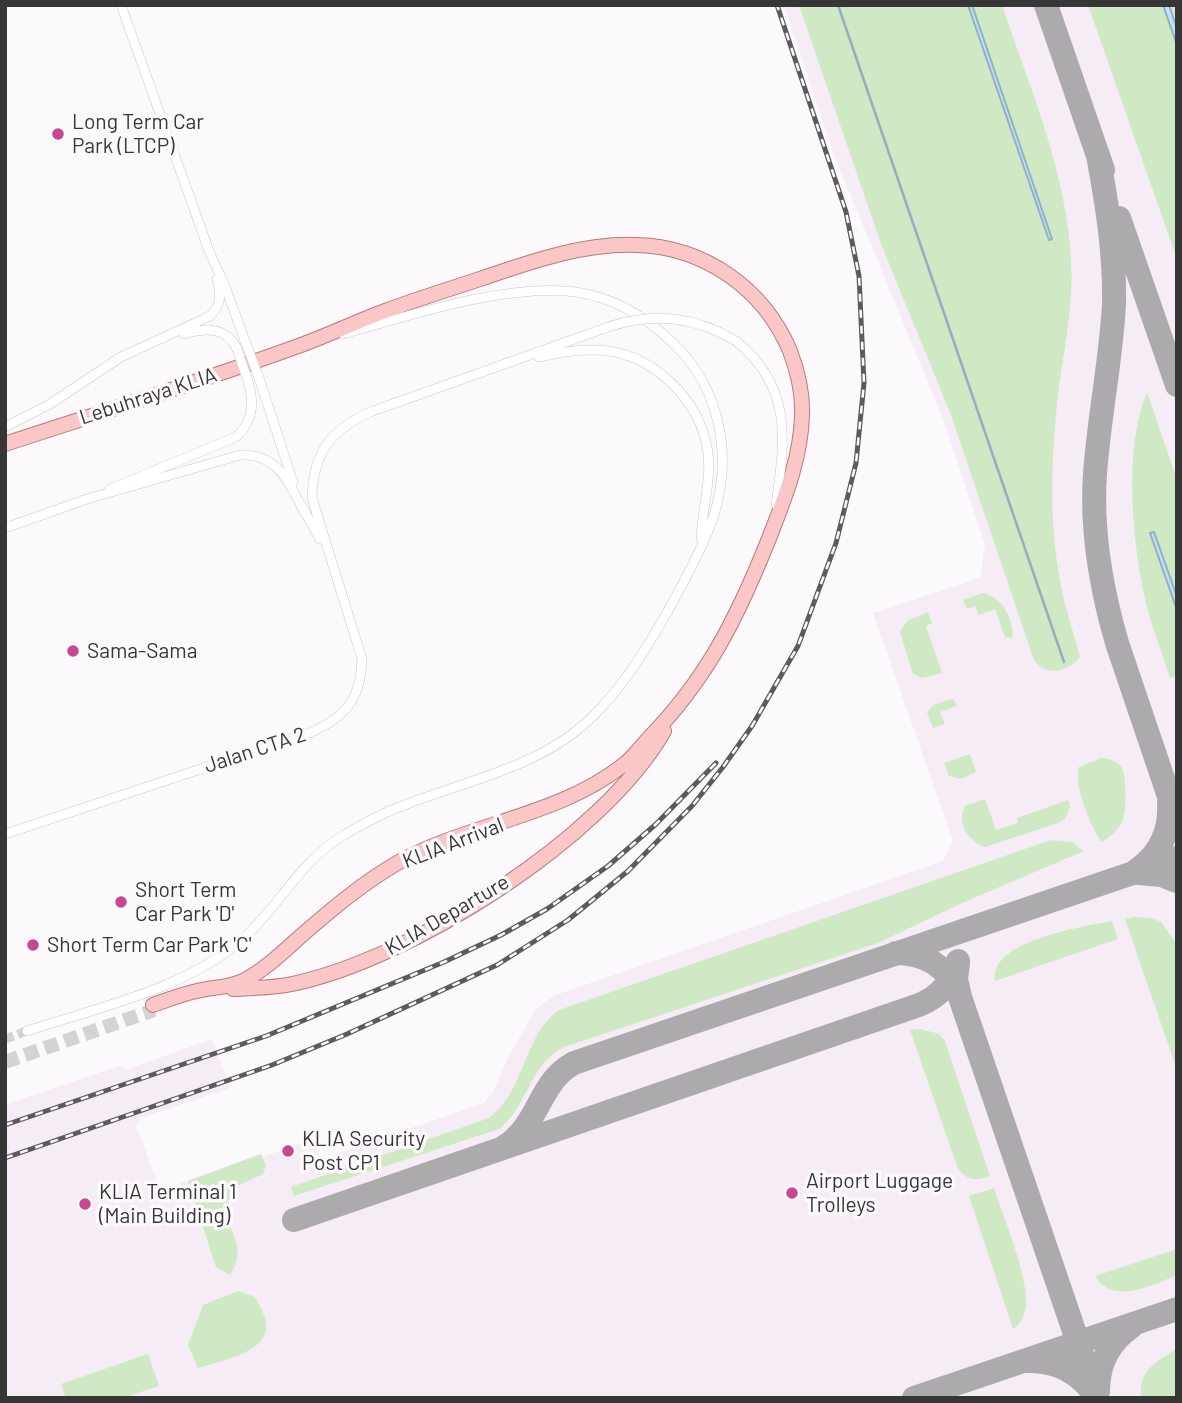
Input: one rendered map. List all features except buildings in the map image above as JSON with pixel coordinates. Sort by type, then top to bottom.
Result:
[{"type":"main road","name":"Lebuhraya KLIA","points":[[5,444],[291,349],[387,311],[528,262],[596,247],[633,244],[666,247],[692,255],[728,274],[757,300],[781,333],[797,373],[802,401],[801,431],[792,475],[742,604],[698,682],[676,710]]},
{"type":"main road","name":"KLIA Departure","points":[[153,1008],[229,989],[291,984],[370,958],[463,911],[561,843],[616,795],[641,768],[676,710]]},
{"type":"main road","name":"KLIA Arrival","points":[[153,1008],[185,994],[228,986],[246,979],[272,961],[355,892],[401,862],[428,849],[533,813],[586,788],[623,765],[676,710]]},
{"type":"street","points":[[5,427],[50,404],[121,357],[205,319],[219,306],[220,291],[209,251],[121,5]]},
{"type":"street","points":[[209,251],[246,341],[303,510]]},
{"type":"street","points":[[27,1031],[164,985],[194,972],[249,933],[315,857],[340,837],[403,805],[490,776],[543,753],[571,735],[593,716],[625,677],[660,624],[713,519],[721,483],[723,450],[719,421],[706,389],[691,363],[656,326],[631,309],[596,296],[574,292],[521,292],[492,296],[400,318],[291,349]]},
{"type":"street","points":[[329,555],[315,513],[312,484],[318,459],[331,438],[350,422],[360,416],[611,326],[642,318],[677,318],[711,327],[736,341],[765,371],[781,406],[783,443],[774,526]]},
{"type":"street","points":[[5,528],[87,499],[236,437],[247,425],[253,398],[237,349],[229,337],[212,329],[193,331],[162,340]]},
{"type":"street","points":[[499,367],[554,354],[595,350],[625,355],[661,374],[686,400],[706,442],[707,493],[701,544]]},
{"type":"street","points":[[87,499],[249,454],[266,459],[280,470],[329,555]]},
{"type":"street","name":"Jalan CTA 2","points":[[6,833],[309,733],[341,715],[358,690],[362,659],[329,555]]},
{"type":"shaded area","points":[[784,5],[1177,5],[1177,1398],[5,1398],[5,1105],[122,1065],[125,1070],[212,1039],[230,1088],[141,1118],[136,1125],[160,1190],[261,1154],[263,1157],[304,1142],[314,1141],[319,1155],[324,1158],[484,1103],[493,1092],[508,1058],[535,1010],[553,996],[943,861],[953,841],[873,613],[980,578],[985,545],[943,419],[836,160]]},
{"type":"green space","points":[[799,5],[968,5],[1049,240],[1052,238],[972,5],[1002,5],[1055,163],[1068,228],[1071,297],[1055,427],[1053,518],[1063,594],[1080,657],[1063,669],[1045,669],[1034,660],[951,415],[881,244]]},
{"type":"green space","points":[[1088,5],[1177,5],[1177,259]]},
{"type":"green space","points":[[1147,392],[1177,480],[1177,597],[1154,532],[1150,533],[1177,610],[1177,675],[1170,678],[1146,601],[1133,517],[1135,438]]},
{"type":"green space","points":[[983,593],[996,599],[1006,610],[1013,638],[1005,637],[995,609],[978,615],[975,606],[967,609],[963,600]]},
{"type":"green space","points":[[928,612],[932,623],[926,626],[942,673],[922,678],[913,674],[900,632],[907,621]]},
{"type":"green space","points":[[953,699],[957,706],[940,712],[945,724],[933,728],[927,713],[929,710]]},
{"type":"green space","points":[[970,754],[976,772],[961,779],[949,776],[944,763]]},
{"type":"green space","points":[[1101,758],[1112,760],[1121,766],[1126,794],[1122,822],[1114,833],[1102,842],[1084,806],[1078,774],[1079,767]]},
{"type":"green space","points":[[985,799],[996,830],[1018,823],[1017,818],[1068,800],[1070,807],[1065,819],[1058,823],[985,847],[969,836],[962,819],[965,806]]},
{"type":"green space","points":[[1051,840],[1072,842],[1084,851],[962,903],[878,943],[564,1047],[543,1064],[509,1120],[499,1129],[294,1196],[291,1187],[489,1118],[510,1094],[538,1034],[559,1010]]},
{"type":"green space","points":[[1135,917],[1161,922],[1177,944],[1177,1070],[1125,919]]},
{"type":"green space","points":[[1112,921],[1118,939],[995,981],[997,967],[1007,955],[1022,946],[1061,932]]},
{"type":"green space","points":[[921,1029],[939,1034],[945,1041],[990,1176],[971,1178],[963,1174],[957,1166],[910,1030]]},
{"type":"green space","points":[[261,1154],[266,1165],[263,1174],[233,1188],[224,1212],[238,1251],[230,1275],[216,1267],[188,1181]]},
{"type":"green space","points":[[994,1188],[1021,1267],[1024,1284],[1025,1311],[1021,1322],[1013,1329],[969,1196]]},
{"type":"green space","points":[[1177,1249],[1177,1275],[1145,1288],[1122,1292],[1112,1290],[1095,1276]]},
{"type":"green space","points":[[238,1291],[255,1297],[266,1322],[265,1333],[260,1341],[242,1354],[198,1368],[188,1345],[203,1305]]},
{"type":"green space","points":[[1177,1349],[1177,1398],[1141,1398],[1142,1381],[1150,1368]]},
{"type":"green space","points":[[148,1354],[159,1386],[123,1398],[66,1398],[61,1384]]},
{"type":"water","points":[[968,5],[972,5],[1052,239],[1049,240]]},
{"type":"water","points":[[1163,5],[1169,5],[1177,29],[1177,45]]},
{"type":"water","points":[[1154,532],[1177,597],[1177,610],[1150,533]]},
{"type":"waterway","points":[[838,5],[1064,662]]},
{"type":"taxiway","points":[[1046,5],[1103,170]]},
{"type":"taxiway","points":[[1098,155],[1112,247],[1114,285],[1110,347],[1095,474],[1094,517],[1098,559],[1117,643],[1177,820]]},
{"type":"taxiway","points":[[1119,218],[1177,385]]},
{"type":"taxiway","points":[[1137,870],[1152,857],[1162,841],[1168,822],[1169,802]]},
{"type":"taxiway","points":[[504,1147],[525,1127],[553,1081],[574,1063],[1177,858]]},
{"type":"taxiway","points":[[1139,873],[1162,875],[1177,881]]},
{"type":"taxiway","points":[[896,953],[915,955],[932,962],[940,967],[957,990]]},
{"type":"taxiway","points":[[294,1220],[919,1005],[944,988],[958,961]]},
{"type":"taxiway","points":[[958,963],[956,979],[960,997],[1097,1398]]},
{"type":"taxiway","points":[[914,1398],[1177,1309]]},
{"type":"taxiway","points":[[1098,1391],[1102,1363],[1110,1347],[1131,1327]]},
{"type":"taxiway","points":[[1028,1361],[1038,1361],[1065,1369],[1081,1379],[1093,1393]]},
{"type":"tunnel","points":[[5,1062],[154,1010]]},
{"type":"tunnel","points":[[5,1039],[27,1031]]},
{"type":"railway","points":[[5,1158],[272,1065],[347,1034],[497,965],[568,920],[628,871],[692,806],[752,726],[798,646],[836,543],[856,463],[864,383],[859,276],[846,212],[777,5]]},
{"type":"railway","points":[[5,1125],[266,1036],[444,962],[501,935],[547,909],[608,866],[655,825],[716,763]]},
{"type":"place","name":"Long Term Car Park (LTCP)","points":[[58,134]]},
{"type":"place","name":"Sama-Sama","points":[[73,651]]},
{"type":"place","name":"Short Term Car Park 'D'","points":[[121,902]]},
{"type":"place","name":"Short Term Car Park 'C'","points":[[33,945]]},
{"type":"place","name":"KLIA Security Post CP1","points":[[288,1151]]},
{"type":"place","name":"Airport Luggage Trolleys","points":[[792,1193]]},
{"type":"place","name":"KLIA Terminal 1 (Main Building)","points":[[85,1204]]}]
